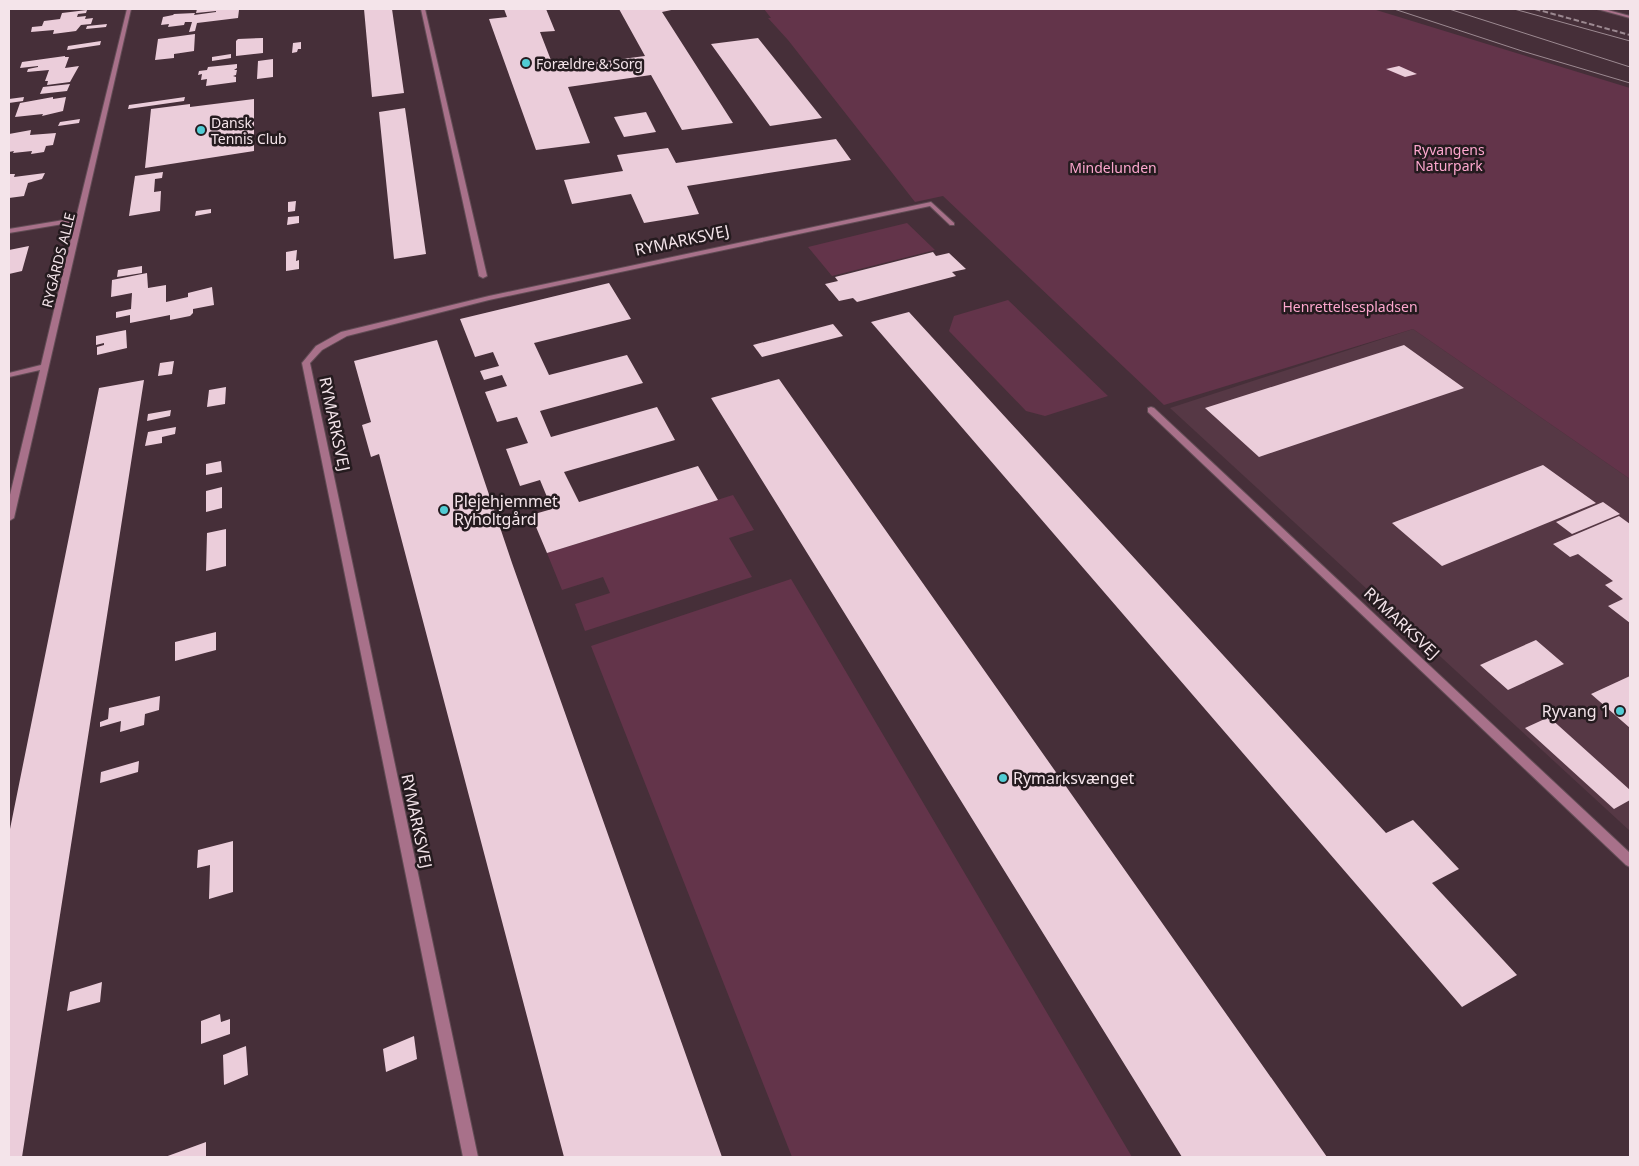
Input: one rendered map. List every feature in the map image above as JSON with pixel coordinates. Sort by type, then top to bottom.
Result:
[{"type":"street","name":"RYGÅRDS ALLE","points":[[9,518],[129,9]]},
{"type":"street","points":[[423,9],[483,276]]},
{"type":"street","points":[[1599,9],[1630,17]]},
{"type":"street","name":"RYMARKSVEJ","points":[[470,1157],[306,363],[319,348],[344,334],[489,298],[931,204],[952,224]]},
{"type":"street","points":[[9,231],[80,220]]},
{"type":"street","points":[[9,375],[44,367]]},
{"type":"street","name":"RYMARKSVEJ","points":[[1151,410],[1630,861]]},
{"type":"shaded area","points":[[1413,329],[1630,479],[1630,831],[1170,408]]},
{"type":"green space","points":[[764,9],[1373,9],[1630,88],[1630,479],[1413,329],[1164,405],[943,196],[915,202],[788,40],[768,18],[771,18]]},
{"type":"green space","points":[[907,223],[935,250],[832,276],[808,247]]},
{"type":"green space","points":[[1008,300],[1108,396],[1045,416],[1026,411],[949,331],[954,316]]},
{"type":"green space","points":[[733,495],[754,530],[729,538],[752,577],[585,631],[575,604],[610,593],[603,577],[562,590],[547,553]]},
{"type":"green space","points":[[791,579],[1132,1157],[792,1157],[591,646]]},
{"type":"building","points":[[197,9],[239,10],[238,18],[197,23],[195,31],[189,32],[192,22],[168,27],[169,24],[161,25],[163,17],[174,14],[195,13],[194,15],[216,12],[196,13]]},
{"type":"building","points":[[364,9],[392,9],[404,93],[372,97]]},
{"type":"building","points":[[504,9],[546,9],[555,31],[540,32],[554,68],[645,56],[619,9],[676,9],[662,12],[733,123],[682,130],[651,75],[568,87],[590,143],[536,150],[489,19],[507,17]]},
{"type":"building","points":[[87,10],[86,13],[78,14],[77,17],[86,16],[85,19],[93,18],[91,24],[81,25],[76,31],[53,34],[54,30],[31,32],[32,27],[42,26],[44,21],[60,19],[62,13]]},
{"type":"building","points":[[107,24],[106,27],[86,29],[87,26]]},
{"type":"building","points":[[195,34],[194,51],[174,54],[174,58],[155,60],[158,39]]},
{"type":"building","points":[[263,38],[263,53],[236,56],[236,41],[238,39]]},
{"type":"building","points":[[758,38],[822,118],[770,126],[711,44]]},
{"type":"building","points":[[101,41],[100,45],[67,50],[68,46]]},
{"type":"building","points":[[301,42],[301,49],[292,53],[293,43]]},
{"type":"building","points":[[231,54],[231,58],[212,61],[212,57]]},
{"type":"building","points":[[69,57],[65,68],[79,66],[70,82],[47,85],[48,81],[45,81],[49,70],[27,72],[28,69],[38,66],[20,68],[22,62]]},
{"type":"building","points":[[273,59],[273,77],[257,79],[258,61]]},
{"type":"building","points":[[237,64],[237,68],[234,70],[237,70],[236,75],[233,76],[236,77],[236,82],[206,86],[207,79],[201,80],[202,74],[198,75],[199,71],[207,70],[208,67]]},
{"type":"building","points":[[1399,66],[1417,74],[1405,77],[1386,69]]},
{"type":"building","points":[[70,84],[67,91],[40,94],[43,87]]},
{"type":"building","points":[[24,97],[23,101],[9,103],[9,99]]},
{"type":"building","points":[[53,97],[53,99],[66,97],[63,111],[42,116],[43,114],[15,117],[20,103]]},
{"type":"building","points":[[185,97],[184,101],[128,109],[129,105]]},
{"type":"building","name":"Dansk Tennis Club","points":[[254,99],[254,151],[145,168],[151,109],[190,104],[190,107]]},
{"type":"building","points":[[405,108],[426,254],[394,259],[379,112]]},
{"type":"building","points":[[646,112],[656,132],[624,137],[614,117]]},
{"type":"building","points":[[80,119],[79,123],[58,126],[60,122]]},
{"type":"building","points":[[31,130],[30,135],[56,133],[53,145],[46,146],[44,152],[31,154],[32,151],[9,152],[9,134]]},
{"type":"building","points":[[836,139],[851,160],[687,186],[699,214],[644,223],[631,194],[572,204],[564,180],[623,171],[617,155],[668,148],[676,163]]},
{"type":"building","points":[[163,172],[162,178],[155,179],[154,192],[161,191],[160,211],[129,216],[135,176]]},
{"type":"building","points":[[45,173],[42,179],[28,183],[24,196],[9,198],[9,174],[15,174],[14,177]]},
{"type":"building","points":[[296,201],[295,211],[288,212],[288,202]]},
{"type":"building","points":[[211,209],[211,213],[195,216],[196,211]]},
{"type":"building","points":[[299,216],[299,223],[287,225],[288,217]]},
{"type":"building","points":[[29,246],[22,271],[9,274],[9,250]]},
{"type":"building","points":[[297,250],[296,261],[299,260],[299,269],[286,271],[286,252]]},
{"type":"building","points":[[933,252],[936,256],[949,253],[966,269],[952,272],[956,276],[857,302],[853,298],[839,301],[825,284],[838,281],[835,277]]},
{"type":"building","points":[[142,266],[142,273],[117,277],[118,270]]},
{"type":"building","points":[[147,273],[148,288],[166,285],[166,302],[188,297],[188,293],[212,287],[214,305],[193,309],[193,313],[190,316],[170,320],[170,315],[130,323],[130,315],[116,318],[116,312],[131,309],[132,293],[111,297],[112,280]]},
{"type":"building","points":[[609,283],[631,319],[534,343],[549,375],[627,355],[643,383],[540,411],[551,437],[657,407],[675,440],[564,472],[579,502],[698,466],[718,500],[547,553],[531,515],[552,509],[540,480],[520,486],[506,449],[528,443],[517,417],[497,422],[485,392],[507,386],[502,375],[484,380],[480,371],[499,366],[493,352],[475,357],[460,319]]},
{"type":"building","points":[[909,312],[1386,833],[1413,820],[1459,869],[1432,883],[1517,975],[1462,1007],[871,322]]},
{"type":"building","points":[[833,324],[843,336],[762,357],[753,345]]},
{"type":"building","points":[[126,330],[127,348],[97,355],[97,347],[104,345],[104,343],[96,345],[96,336]]},
{"type":"building","points":[[437,340],[512,563],[722,1157],[564,1157],[379,454],[371,457],[362,425],[371,422],[354,361]]},
{"type":"building","points":[[1404,345],[1464,388],[1259,457],[1205,408]]},
{"type":"building","points":[[174,361],[172,374],[158,376],[160,363]]},
{"type":"building","name":"Rymarksvænget","points":[[779,379],[1327,1157],[1182,1157],[711,398]]},
{"type":"building","points":[[144,380],[22,1157],[9,1157],[9,834],[99,388]]},
{"type":"building","points":[[226,387],[225,404],[207,407],[209,390]]},
{"type":"building","points":[[171,410],[170,416],[147,421],[148,414]]},
{"type":"building","points":[[176,427],[175,434],[162,437],[162,443],[145,446],[148,432]]},
{"type":"building","points":[[221,461],[222,472],[206,475],[206,464]]},
{"type":"building","points":[[1543,465],[1596,503],[1442,566],[1392,523]]},
{"type":"building","points":[[222,487],[222,508],[206,512],[206,491]]},
{"type":"building","points":[[1603,502],[1620,514],[1572,534],[1556,522]]},
{"type":"building","points":[[1619,516],[1630,524],[1630,623],[1608,606],[1623,599],[1605,585],[1613,581],[1578,554],[1570,557],[1553,544]]},
{"type":"building","points":[[226,529],[226,566],[206,571],[207,533]]},
{"type":"building","points":[[216,632],[216,650],[175,661],[175,642]]},
{"type":"building","points":[[1536,640],[1564,664],[1508,690],[1480,665]]},
{"type":"building","name":"Ryvang 1","points":[[1630,676],[1630,728],[1591,694]]},
{"type":"building","points":[[160,696],[159,710],[145,714],[144,725],[120,732],[121,721],[100,727],[100,722],[108,719],[109,708]]},
{"type":"building","points":[[1549,717],[1630,790],[1630,800],[1614,809],[1525,728]]},
{"type":"building","points":[[139,761],[138,772],[100,783],[101,772]]},
{"type":"building","points":[[233,841],[233,892],[209,899],[210,865],[197,868],[198,850]]},
{"type":"building","points":[[102,982],[100,1002],[67,1011],[70,992]]},
{"type":"building","points":[[220,1014],[221,1022],[230,1019],[230,1034],[201,1044],[201,1021]]},
{"type":"building","points":[[414,1036],[417,1059],[386,1072],[383,1049]]},
{"type":"building","points":[[246,1046],[248,1075],[224,1085],[223,1055]]},
{"type":"building","points":[[206,1142],[206,1157],[165,1157]]},
{"type":"tram line","points":[[1394,9],[1522,51],[1630,83]]},
{"type":"tram line","points":[[1449,9],[1630,67]]},
{"type":"tram line","points":[[1514,9],[1630,41]]},
{"type":"railway","points":[[1535,9],[1630,35]]},
{"type":"place","name":"Forældre & Sorg","points":[[526,63]]},
{"type":"place","name":"Dansk Tennis Club","points":[[201,130]]},
{"type":"place","name":"Plejehjemmet Ryholtgård","points":[[444,510]]},
{"type":"place","name":"Ryvang 1","points":[[1620,711]]},
{"type":"place","name":"Rymarksvænget","points":[[1003,778]]},
{"type":"park label","name":"Ryvangens Naturpark","points":[[1449,158]]},
{"type":"park label","name":"Mindelunden","points":[[1113,167]]},
{"type":"park label","name":"Henrettelsespladsen","points":[[1350,306]]}]
